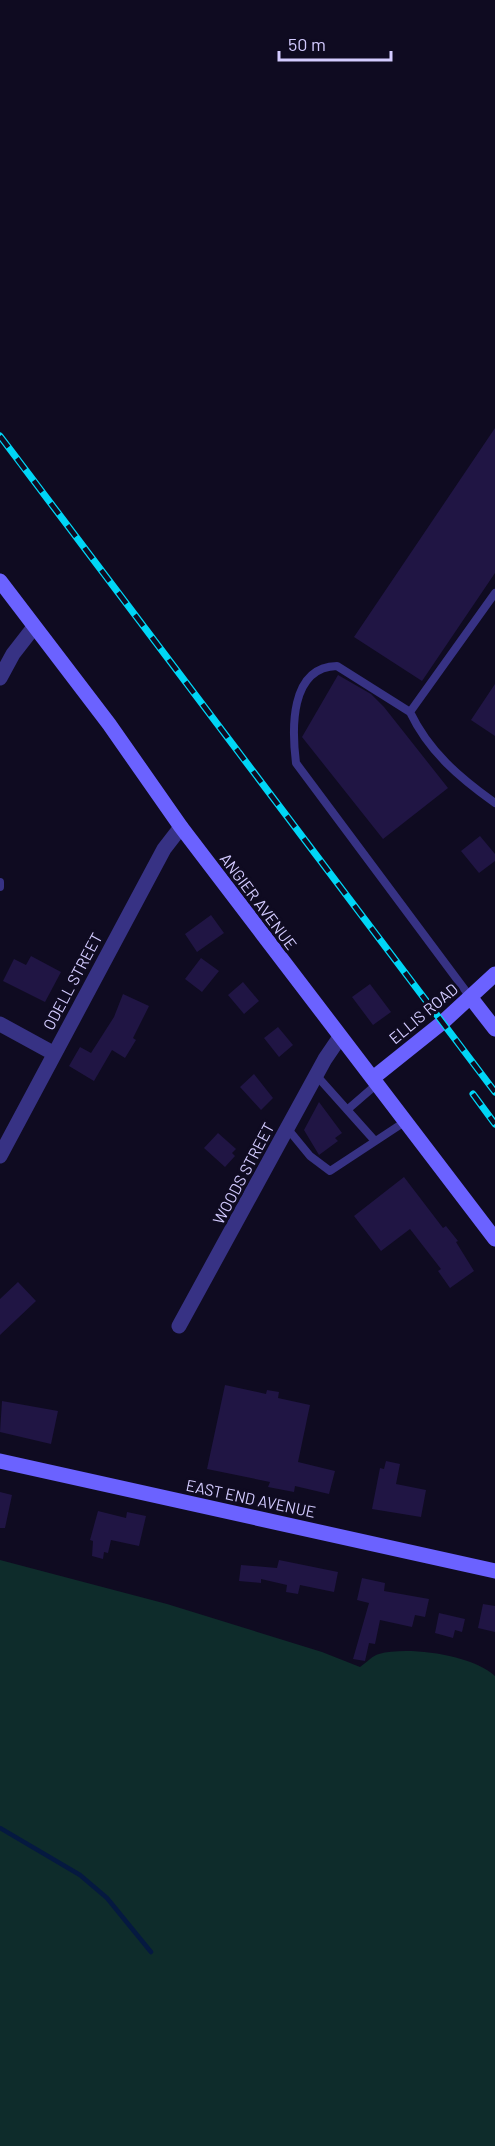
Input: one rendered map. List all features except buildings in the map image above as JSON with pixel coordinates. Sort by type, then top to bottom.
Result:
[{"type":"main road","name":"ANGIER AVENUE","points":[[0,581],[109,724],[180,827],[495,1239]]},
{"type":"main road","name":"ELLIS ROAD","points":[[375,1081],[471,998],[495,974]]},
{"type":"main road","points":[[471,998],[495,1029]]},
{"type":"main road","name":"EAST END AVENUE","points":[[0,1461],[495,1571]]},
{"type":"street","points":[[0,678],[13,654],[34,627]]},
{"type":"street","name":"ODELL STREET","points":[[0,1156],[164,849],[180,827]]},
{"type":"street","points":[[0,1024],[53,1053]]},
{"type":"street","name":"WOODS STREET","points":[[179,1326],[316,1075],[340,1036]]},
{"type":"lane","points":[[410,712],[495,593]]},
{"type":"lane","points":[[471,998],[296,763],[293,737],[297,700],[303,687],[314,675],[329,666],[337,666],[410,712],[421,735],[459,778],[495,803]]},
{"type":"lane","points":[[0,882],[0,887]]},
{"type":"lane","points":[[316,1075],[375,1142]]},
{"type":"lane","points":[[346,1110],[375,1081]]},
{"type":"lane","points":[[287,1128],[310,1156],[330,1172],[406,1121]]},
{"type":"green space","points":[[0,1560],[167,1604],[322,1652],[360,1667],[379,1654],[423,1652],[440,1654],[471,1663],[495,1676],[495,2146],[0,2146]]},
{"type":"waterway","points":[[0,1828],[80,1875],[107,1898],[151,1952]]},
{"type":"railway","points":[[0,436],[495,1092]]},
{"type":"railway","points":[[473,1094],[495,1124]]}]
